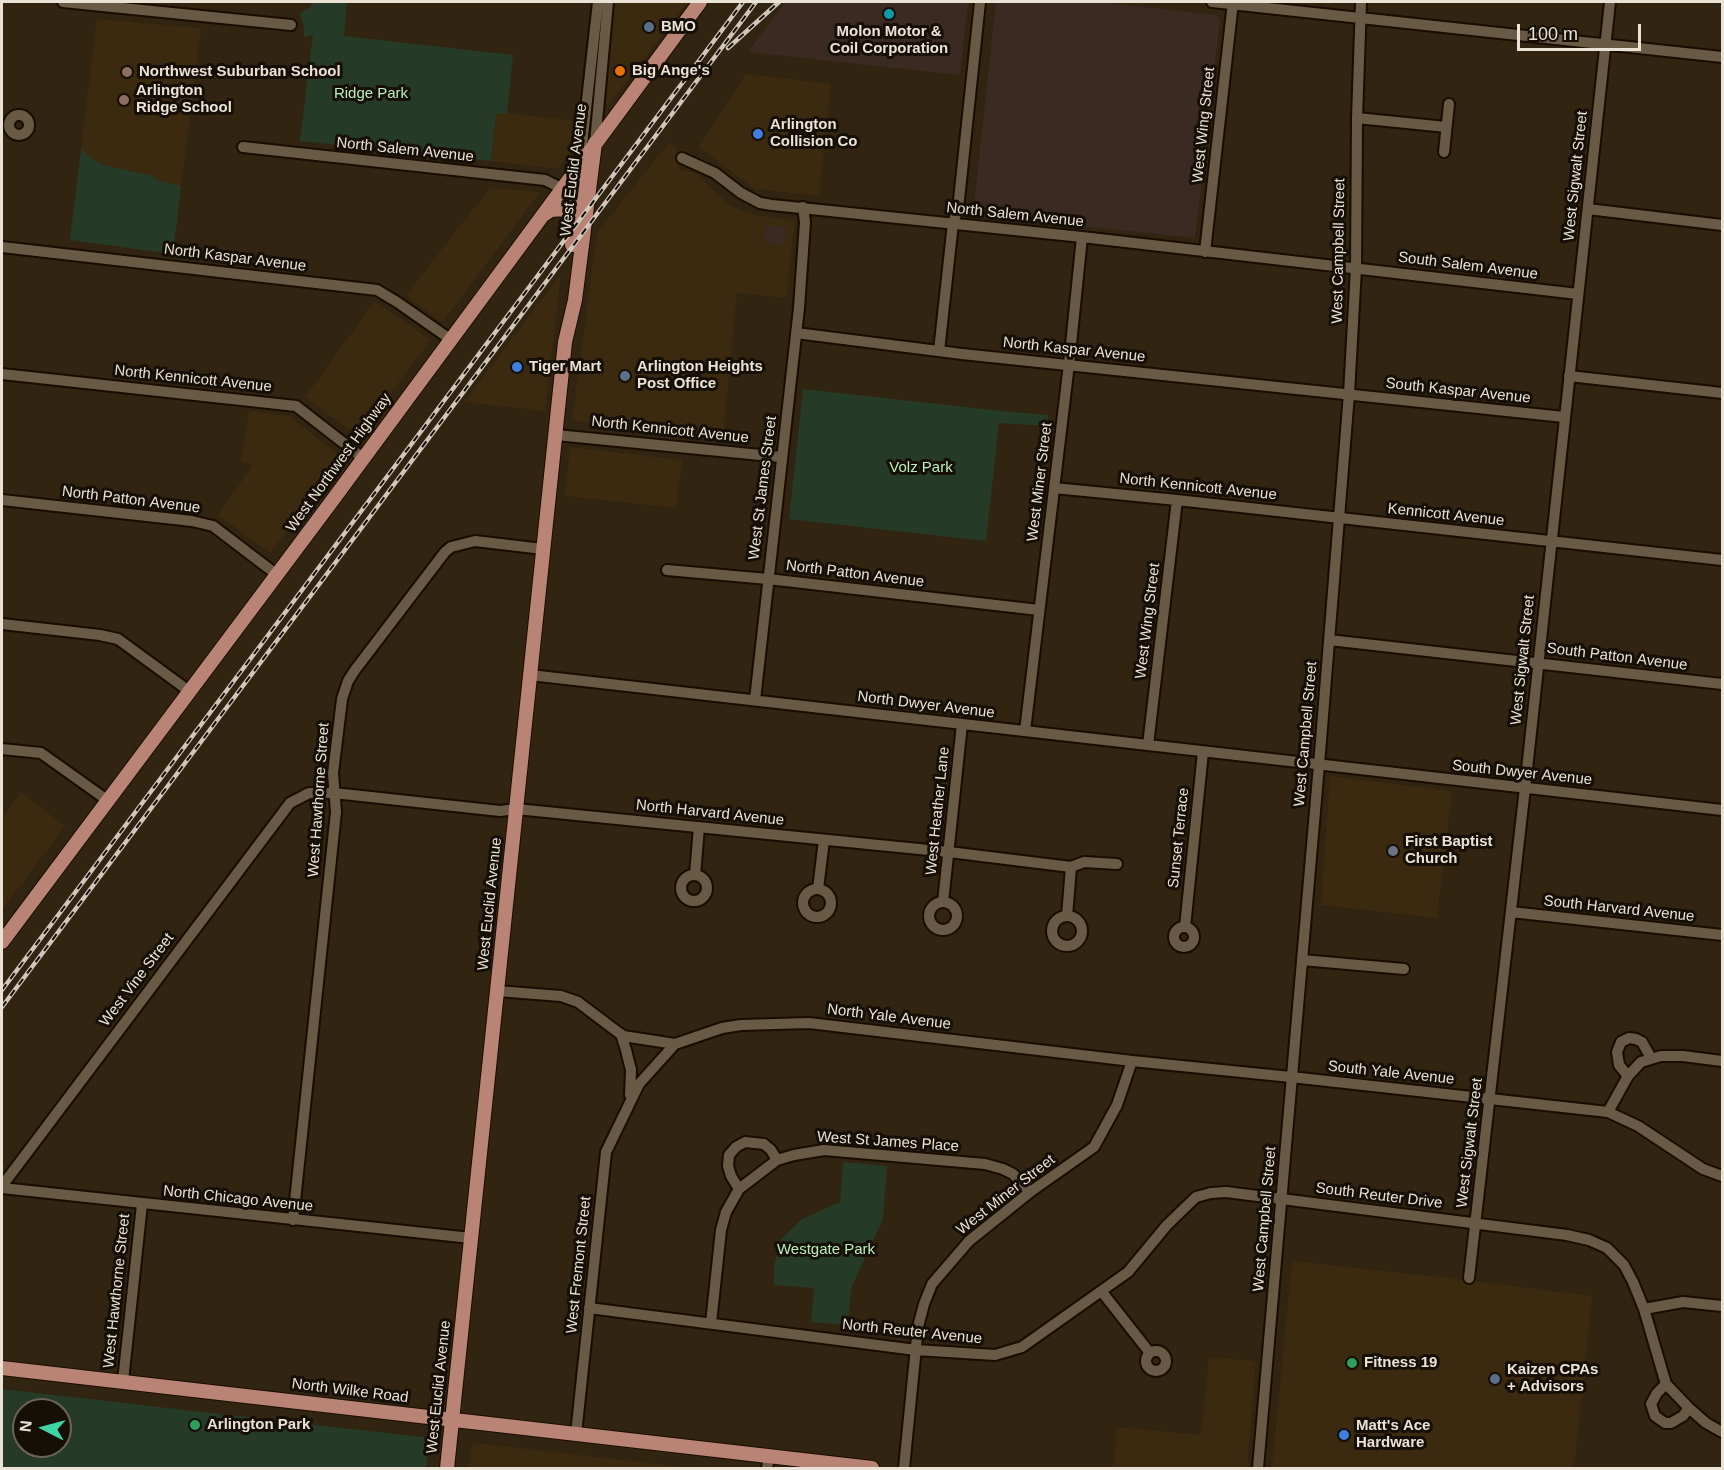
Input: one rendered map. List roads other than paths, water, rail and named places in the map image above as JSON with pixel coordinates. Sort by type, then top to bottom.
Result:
[{"type":"main road","name":"West Northwest Highway","points":[[3,935],[189,692],[700,2]]},
{"type":"main road","name":"West Euclid Avenue","points":[[565,342],[575,300],[595,143]]},
{"type":"main road","name":"West Euclid Avenue","points":[[447,1468],[556,435],[565,342],[565,307],[580,163]]},
{"type":"main road","points":[[540,217],[551,210],[564,209],[574,222]]},
{"type":"main road","name":"North Wilke Road","points":[[2,1368],[576,1434],[768,1462],[872,1468]]},
{"type":"street","points":[[63,2],[149,6],[291,26]]},
{"type":"street","name":"West Euclid Avenue","points":[[580,163],[598,2]]},
{"type":"street","name":"West Euclid Avenue","points":[[595,143],[608,2]]},
{"type":"street","points":[[939,351],[953,223],[958,209],[980,2]]},
{"type":"street","points":[[1212,2],[1722,57]]},
{"type":"street","name":"West Campbell Street","points":[[1258,1468],[1349,394],[1356,268],[1357,118],[1361,2]]},
{"type":"street","name":"West Sigwalt Street","points":[[1469,1278],[1525,788],[1610,2]]},
{"type":"street","name":"West Wing Street","points":[[1205,252],[1233,3]]},
{"type":"street","points":[[1444,152],[1449,104]]},
{"type":"street","points":[[1357,118],[1446,127]]},
{"type":"street","name":"North Salem Avenue","points":[[243,147],[545,180],[561,188]]},
{"type":"street","name":"North Salem Avenue","points":[[682,158],[715,172],[741,194],[760,203],[1356,268]]},
{"type":"street","name":"West St James Street","points":[[755,700],[796,333],[805,222],[803,207]]},
{"type":"street","points":[[1588,209],[1722,225]]},
{"type":"street","name":"West Miner Street","points":[[1025,731],[1082,237]]},
{"type":"street","name":"North Kaspar Avenue","points":[[2,246],[377,290],[450,339]]},
{"type":"street","name":"South Salem Avenue","points":[[1356,268],[1578,294]]},
{"type":"street","name":"North Kaspar Avenue","points":[[796,333],[939,351],[1349,394]]},
{"type":"street","name":"North Kennicott Avenue","points":[[2,374],[296,406],[363,458]]},
{"type":"street","points":[[1569,376],[1722,393]]},
{"type":"street","name":"South Kaspar Avenue","points":[[1349,394],[1564,417]]},
{"type":"street","name":"North Kennicott Avenue","points":[[556,435],[781,457]]},
{"type":"street","name":"North Kennicott Avenue","points":[[1054,488],[1339,517]]},
{"type":"street","name":"North Patton Avenue","points":[[2,500],[192,521],[213,526],[276,574]]},
{"type":"street","name":"West Wing Street","points":[[1148,745],[1177,500]]},
{"type":"street","name":"Kennicott Avenue","points":[[1339,517],[1722,560]]},
{"type":"street","name":"West Hawthorne Street","points":[[293,1220],[336,812],[334,762],[342,699],[348,681],[451,547],[475,541],[543,549]]},
{"type":"street","name":"North Patton Avenue","points":[[667,570],[768,579],[1039,610]]},
{"type":"street","points":[[2,624],[100,634],[118,639],[189,692]]},
{"type":"street","name":"South Patton Avenue","points":[[1329,640],[1722,684]]},
{"type":"street","name":"North Dwyer Avenue","points":[[530,675],[1319,765]]},
{"type":"street","name":"West Heather Lane","points":[[943,902],[962,724]]},
{"type":"street","points":[[2,749],[41,753],[107,800]]},
{"type":"street","name":"Sunset Terrace","points":[[1185,927],[1203,752]]},
{"type":"street","name":"South Dwyer Avenue","points":[[1319,765],[1722,810]]},
{"type":"street","name":"North Harvard Avenue","points":[[300,796],[316,792],[334,793],[500,811],[516,809],[949,852],[1071,867],[1084,862],[1118,864]]},
{"type":"street","name":"West Vine Street","points":[[2,1187],[290,803],[300,796]]},
{"type":"street","points":[[695,875],[699,827]]},
{"type":"street","points":[[818,889],[824,840]]},
{"type":"street","points":[[1067,916],[1071,867]]},
{"type":"street","name":"South Harvard Avenue","points":[[1511,912],[1722,935]]},
{"type":"street","points":[[1302,960],[1404,969]]},
{"type":"street","name":"North Yale Avenue","points":[[497,991],[561,996],[578,1002],[621,1034],[675,1044],[722,1028],[741,1025],[809,1023],[1132,1061],[1291,1077]]},
{"type":"street","name":"West Fremont Street","points":[[621,1034],[631,1070],[632,1089],[628,1104]]},
{"type":"street","points":[[1628,1076],[1619,1065],[1617,1052],[1621,1042],[1629,1038],[1642,1042],[1651,1058]]},
{"type":"street","name":"West Fremont Street","points":[[576,1434],[606,1152],[639,1084],[675,1044]]},
{"type":"street","points":[[1608,1112],[1628,1076],[1641,1062],[1651,1058],[1683,1056],[1722,1061]]},
{"type":"street","name":"West Miner Street","points":[[903,1468],[918,1327],[932,1284],[969,1241],[1030,1192],[1094,1147],[1118,1105],[1132,1061]]},
{"type":"street","name":"South Yale Avenue","points":[[1291,1077],[1608,1112],[1638,1126],[1703,1169],[1722,1176]]},
{"type":"street","points":[[739,1189],[730,1176],[728,1166],[729,1155],[736,1147],[745,1142],[764,1144],[777,1160]]},
{"type":"street","name":"West St James Place","points":[[711,1323],[720,1230],[726,1212],[739,1189],[777,1160],[824,1150],[984,1164],[1013,1174],[1030,1192]]},
{"type":"street","name":"North Chicago Avenue","points":[[2,1187],[471,1238]]},
{"type":"street","name":"North Reuter Avenue","points":[[589,1308],[916,1350],[995,1355],[1022,1347],[1128,1272],[1167,1226],[1196,1197],[1211,1192],[1226,1192],[1282,1199]]},
{"type":"street","name":"South Reuter Drive","points":[[1282,1199],[1567,1235],[1589,1240],[1607,1248],[1624,1264],[1633,1282],[1644,1309],[1666,1384],[1706,1423],[1722,1432]]},
{"type":"street","name":"West Hawthorne Street","points":[[123,1381],[142,1204]]},
{"type":"street","points":[[1102,1292],[1150,1353]]},
{"type":"street","points":[[1644,1309],[1683,1302],[1722,1306]]},
{"type":"street","points":[[1666,1384],[1651,1404],[1655,1416],[1665,1423],[1671,1423],[1683,1416],[1689,1408]]},
{"type":"railway","points":[[2,990],[743,2]]},
{"type":"railway","points":[[2,1007],[756,2]]},
{"type":"railway","points":[[728,48],[779,2]]},
{"type":"place","name":"Molon Motor & Coil Corporation","points":[[889,14]]},
{"type":"place","name":"BMO","points":[[649,27]]},
{"type":"place","name":"Big Ange's","points":[[620,71]]},
{"type":"place","name":"Northwest Suburban School","points":[[127,72]]},
{"type":"place","name":"Arlington Ridge School","points":[[124,100]]},
{"type":"place","name":"Arlington Collision Co","points":[[758,134]]},
{"type":"place","name":"Tiger Mart","points":[[517,367]]},
{"type":"place","name":"Arlington Heights Post Office","points":[[625,376]]},
{"type":"place","name":"First Baptist Church","points":[[1393,851]]},
{"type":"place","name":"Fitness 19","points":[[1352,1363]]},
{"type":"place","name":"Kaizen CPAs + Advisors","points":[[1495,1379]]},
{"type":"place","name":"Arlington Park","points":[[195,1425]]},
{"type":"place","name":"Matt's Ace Hardware","points":[[1344,1435]]},
{"type":"park label","name":"Ridge Park","points":[[371,94]]},
{"type":"park label","name":"Volz Park","points":[[921,468]]},
{"type":"park label","name":"Westgate Park","points":[[826,1250]]}]
